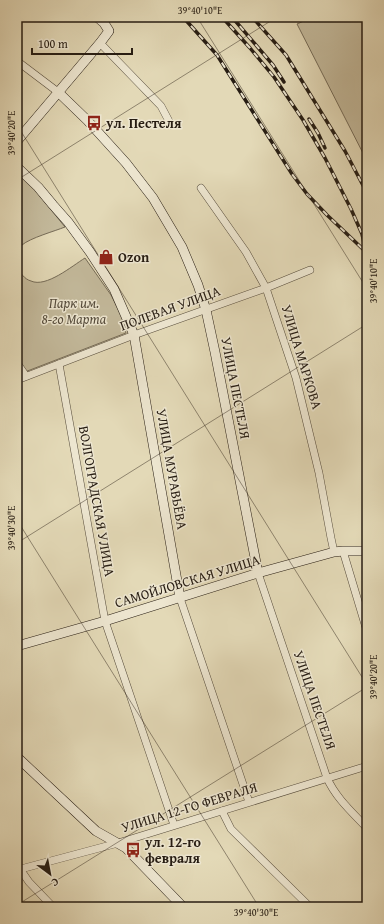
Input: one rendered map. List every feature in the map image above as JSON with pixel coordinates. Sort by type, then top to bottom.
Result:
[{"type":"street","points":[[17,141],[100,43],[108,31],[104,23],[97,17]]},
{"type":"street","points":[[100,43],[161,106],[171,125]]},
{"type":"street","name":"УЛИЦА ПЕСТЕЛЯ","points":[[17,61],[58,92],[97,130],[126,163],[152,198],[182,247],[198,285],[206,310],[258,573],[331,788],[338,798],[367,828]]},
{"type":"street","name":"УЛИЦА МУРАВЬЁВА","points":[[17,167],[38,187],[68,222],[90,252],[114,289],[134,335],[180,598],[250,802]]},
{"type":"street","name":"УЛИЦА МАРКОВА","points":[[201,188],[246,252],[266,288],[296,378],[319,473],[331,538],[339,551],[367,631]]},
{"type":"street","name":"ПОЛЕВАЯ УЛИЦА","points":[[17,380],[134,335],[266,288],[310,270]]},
{"type":"street","points":[[17,363],[26,376]]},
{"type":"street","name":"ВОЛГОГРАДСКАЯ УЛИЦА","points":[[59,364],[106,621],[174,825]]},
{"type":"street","name":"САМОЙЛОВСКАЯ УЛИЦА","points":[[17,646],[106,621],[258,573],[339,551],[367,551]]},
{"type":"street","points":[[17,758],[96,831],[126,848],[183,907]]},
{"type":"street","name":"УЛИЦА 12-ГО ФЕВРАЛЯ","points":[[18,870],[118,843],[367,766]]},
{"type":"street","points":[[222,811],[230,829],[310,907]]},
{"type":"street","points":[[18,870],[53,907]]},
{"type":"green space","points":[[313,17],[367,17],[367,161],[297,24]]},
{"type":"green space","points":[[17,173],[35,190],[65,227],[26,242],[21,246],[17,254]]},
{"type":"green space","name":"Парк им. 8-го Марта","points":[[85,258],[111,295],[122,317],[126,333],[17,375],[17,268],[26,279],[37,282],[44,281],[59,275]]},
{"type":"railway","points":[[183,17],[217,55],[292,174],[307,194],[367,253]]},
{"type":"railway","points":[[222,17],[274,77],[303,120],[325,158],[351,209],[362,234],[366,252]]},
{"type":"railway","points":[[232,17],[273,65],[284,82]]},
{"type":"railway","points":[[252,17],[286,55],[345,151],[367,193]]},
{"type":"railway","points":[[309,119],[325,148]]},
{"type":"place","name":"ул. Пестеля","points":[[94,123]]},
{"type":"place","name":"Ozon","points":[[106,257]]},
{"type":"place","name":"ул. 12-го февраля","points":[[133,850]]}]
